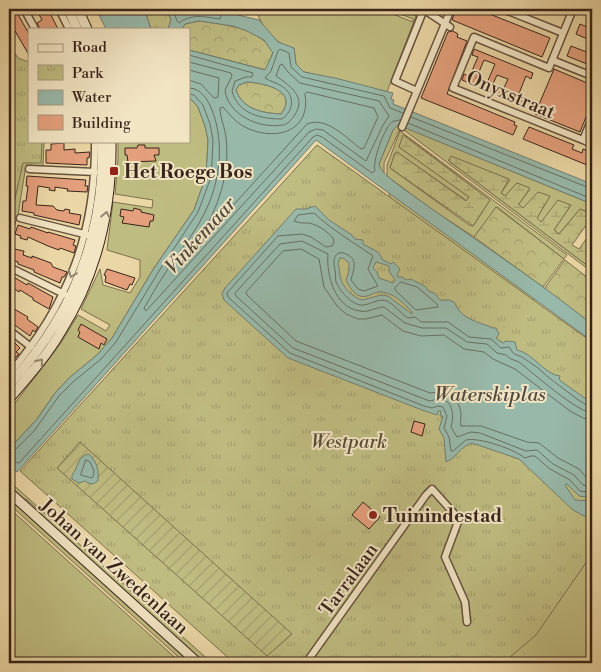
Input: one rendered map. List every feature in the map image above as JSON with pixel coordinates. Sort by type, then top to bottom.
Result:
[{"type":"main road","points":[[68,9],[77,28]]},
{"type":"main road","points":[[78,9],[87,28]]},
{"type":"main road","points":[[9,385],[44,342],[63,310],[80,274],[88,235],[98,204],[102,169],[102,142]]},
{"type":"main road","points":[[9,399],[40,362],[60,333],[74,309],[89,276],[101,238],[109,196],[111,142]]},
{"type":"main road","name":"Johan van Zwedenlaan","points":[[9,492],[198,663]]},
{"type":"street","points":[[24,9],[34,28]]},
{"type":"street","points":[[59,9],[68,28]]},
{"type":"street","points":[[417,91],[395,81],[419,16],[424,9],[448,25]]},
{"type":"street","points":[[402,127],[448,25],[451,9]]},
{"type":"street","points":[[573,9],[552,60],[592,76]]},
{"type":"street","points":[[508,10],[563,33]]},
{"type":"street","name":"Onyxstraat","points":[[552,60],[549,68],[474,38],[453,88],[583,140]]},
{"type":"street","points":[[592,118],[583,140],[592,144]]},
{"type":"street","points":[[9,374],[31,347],[64,294],[88,235],[95,172],[95,142]]},
{"type":"street","points":[[29,169],[95,172]]},
{"type":"street","points":[[20,218],[101,238]]},
{"type":"street","points":[[9,267],[64,294]]},
{"type":"street","points":[[9,330],[31,347]]},
{"type":"street","name":"Tarralaan","points":[[306,663],[426,495],[432,490],[459,519],[445,557],[465,602],[467,622]]},
{"type":"green space","points":[[147,9],[167,9],[171,20],[168,28],[151,28],[145,11]]},
{"type":"green space","points":[[256,9],[380,9],[413,22],[413,19],[387,9],[399,9],[416,16],[387,92],[304,72],[296,64],[294,48],[281,43],[270,34],[261,22]]},
{"type":"green space","points":[[199,21],[241,29],[256,35],[273,52],[266,70],[190,50],[190,28],[183,28],[185,24]]},
{"type":"green space","points":[[9,44],[18,58],[28,62],[28,142],[42,142],[41,163],[23,163],[9,225]]},
{"type":"green space","points":[[247,82],[270,86],[283,94],[286,99],[281,114],[267,113],[254,109],[243,102],[236,90],[238,85]]},
{"type":"green space","points":[[190,98],[198,107],[208,140],[205,179],[194,210],[154,268],[112,338],[97,355],[69,378],[55,393],[37,419],[9,449],[9,411],[61,343],[78,315],[106,331],[110,325],[81,309],[100,269],[103,285],[130,293],[140,277],[140,260],[107,250],[113,202],[152,208],[153,200],[115,194],[118,142],[190,142]]},
{"type":"green space","points":[[398,125],[401,127],[384,163],[384,173],[379,168],[379,164],[393,130]]},
{"type":"green space","points":[[404,127],[592,204],[592,214],[580,209],[559,234],[554,230],[571,205],[541,222],[537,218],[550,196],[523,208],[519,204],[530,189],[517,183],[505,196],[501,193],[510,180],[449,159],[449,161],[592,269],[592,272],[404,130]]},
{"type":"green space","points":[[400,131],[567,255],[564,259],[497,207],[474,237],[430,208],[387,176],[387,165]],"holes":[[[403,136],[406,136],[490,200],[473,226],[390,168],[397,152],[467,201],[469,197],[399,147]]]},
{"type":"green space","points":[[403,135],[490,200],[473,226],[390,168],[397,152],[466,201],[469,197],[399,147]]},
{"type":"green space","points":[[29,142],[50,142],[44,143],[43,166],[26,165],[18,215],[9,243],[9,211]]},
{"type":"green space","name":"Westpark","points":[[317,145],[592,342],[592,554],[536,635],[503,663],[234,663],[20,471]]},
{"type":"green space","points":[[451,156],[509,179],[501,193],[505,196],[517,183],[530,188],[519,204],[523,208],[538,192],[550,196],[537,218],[541,222],[558,200],[571,205],[554,230],[559,234],[580,209],[592,214],[592,217],[572,245],[579,249],[592,231],[592,269],[449,161]]},
{"type":"green space","points":[[389,192],[535,298],[529,307],[390,198]]},
{"type":"green space","points":[[496,207],[564,259],[543,287],[474,237]]},
{"type":"green space","points":[[565,260],[592,281],[592,324],[544,289]]},
{"type":"green space","points":[[80,442],[292,634],[267,656],[57,468]]},
{"type":"green space","points":[[9,481],[212,663],[204,663],[35,511],[35,507],[26,499],[23,501],[9,488]]},
{"type":"green space","points":[[9,498],[194,663],[185,663],[9,504]]},
{"type":"green space","points":[[9,508],[181,663],[9,663]]},
{"type":"green space","points":[[592,552],[592,663],[499,663]]},
{"type":"water","points":[[96,9],[147,9],[145,11],[151,28],[106,28]]},
{"type":"water","name":"Vinkemaar","points":[[167,9],[222,9],[225,12],[259,20],[278,42],[294,48],[296,64],[304,72],[393,93],[391,99],[394,100],[393,104],[592,184],[592,204],[398,125],[393,130],[379,164],[388,177],[527,275],[592,324],[592,341],[316,140],[17,472],[9,464],[9,449],[37,419],[55,393],[69,378],[97,355],[112,338],[154,268],[194,210],[205,179],[208,140],[198,107],[190,98],[190,50],[265,70],[273,53],[264,40],[233,26],[199,21],[185,24],[183,28],[168,28],[171,20]],"holes":[[[247,82],[270,86],[283,94],[286,99],[281,114],[267,113],[254,109],[243,102],[236,90],[239,85]]]},
{"type":"water","name":"Waterskiplas","points":[[315,206],[329,220],[355,239],[363,240],[363,244],[378,252],[383,260],[391,264],[393,262],[400,269],[398,277],[407,280],[411,279],[421,284],[440,300],[454,302],[461,313],[466,316],[496,328],[499,334],[496,338],[503,343],[506,341],[515,342],[517,350],[528,355],[549,372],[560,376],[559,379],[562,382],[592,403],[592,498],[579,496],[567,484],[565,485],[575,500],[592,501],[592,516],[584,516],[573,510],[519,459],[472,443],[446,462],[444,438],[439,429],[443,416],[440,416],[441,411],[438,411],[437,415],[422,410],[288,358],[224,300],[222,294],[225,288],[296,209],[306,209]],"holes":[[[340,258],[349,263],[346,280],[357,294],[363,297],[378,292],[387,293],[402,302],[412,314],[388,296],[381,295],[362,300],[352,295],[341,279],[338,263]],[[376,262],[389,266],[389,271],[395,280],[393,283],[379,278],[373,268]]]},
{"type":"water","points":[[89,454],[97,466],[98,481],[93,484],[85,481],[79,483],[72,479],[72,475],[80,459]]},
{"type":"building","points":[[9,9],[15,9],[28,32],[28,53],[11,24],[13,22],[9,17]]},
{"type":"building","points":[[36,9],[48,9],[58,28],[40,28],[37,23],[42,20]]},
{"type":"building","points":[[456,9],[477,9],[550,38],[542,57],[452,20]]},
{"type":"building","points":[[580,24],[592,29],[592,41],[576,34]]},
{"type":"building","points":[[453,31],[458,34],[457,37],[467,41],[447,94],[515,122],[514,125],[517,126],[513,135],[421,98],[448,32]]},
{"type":"building","points":[[571,46],[592,54],[592,66],[567,56]]},
{"type":"building","points":[[474,49],[533,73],[531,79],[526,76],[518,96],[523,98],[521,104],[462,80],[464,74],[470,77],[478,57],[472,55]],"holes":[[[484,60],[495,64],[487,83],[476,79]],[[497,75],[508,79],[503,90],[492,86]]]},
{"type":"building","points":[[554,69],[592,85],[592,102],[580,132],[535,114]]},
{"type":"building","points":[[529,127],[574,145],[572,149],[582,153],[583,149],[592,153],[592,167],[523,139]]},
{"type":"building","points":[[64,143],[64,150],[75,149],[75,153],[90,152],[89,158],[87,158],[87,165],[46,163],[46,150],[51,150],[51,144]]},
{"type":"building","points":[[138,145],[145,145],[145,148],[159,148],[159,155],[154,155],[156,161],[128,162],[125,148],[137,148]]},
{"type":"building","points":[[27,176],[86,180],[87,192],[67,191],[68,189],[55,187],[55,191],[38,186],[36,205],[53,206],[57,210],[70,210],[69,213],[81,215],[79,225],[22,211],[23,201],[26,201]]},
{"type":"building","points":[[134,208],[154,215],[149,227],[122,223],[124,217],[120,216],[121,209],[133,211]]},
{"type":"building","points":[[18,225],[75,240],[73,245],[76,246],[74,253],[60,248],[59,250],[28,237],[27,240],[20,238],[21,236],[15,234]]},
{"type":"building","points":[[9,248],[24,251],[23,255],[32,258],[32,256],[51,263],[53,267],[67,272],[62,277],[60,283],[9,259]]},
{"type":"building","points":[[107,269],[135,278],[132,285],[130,284],[127,290],[105,282],[106,276],[104,275]]},
{"type":"building","points":[[12,276],[53,297],[49,309],[9,285]]},
{"type":"building","points":[[9,306],[28,317],[27,319],[38,327],[35,332],[33,330],[30,336],[9,321]]},
{"type":"building","points":[[81,324],[107,339],[104,345],[101,343],[99,349],[78,337],[80,332],[78,330]]},
{"type":"building","points":[[13,341],[20,348],[16,352],[19,354],[15,358],[12,355],[9,359],[9,345]]},
{"type":"building","points":[[414,421],[425,424],[422,436],[411,432]]},
{"type":"building","points":[[363,502],[380,517],[369,529],[352,515]]},
{"type":"place","name":"Het Roege Bos","points":[[114,171]]},
{"type":"place","name":"Tuinindestad","points":[[373,515]]}]
